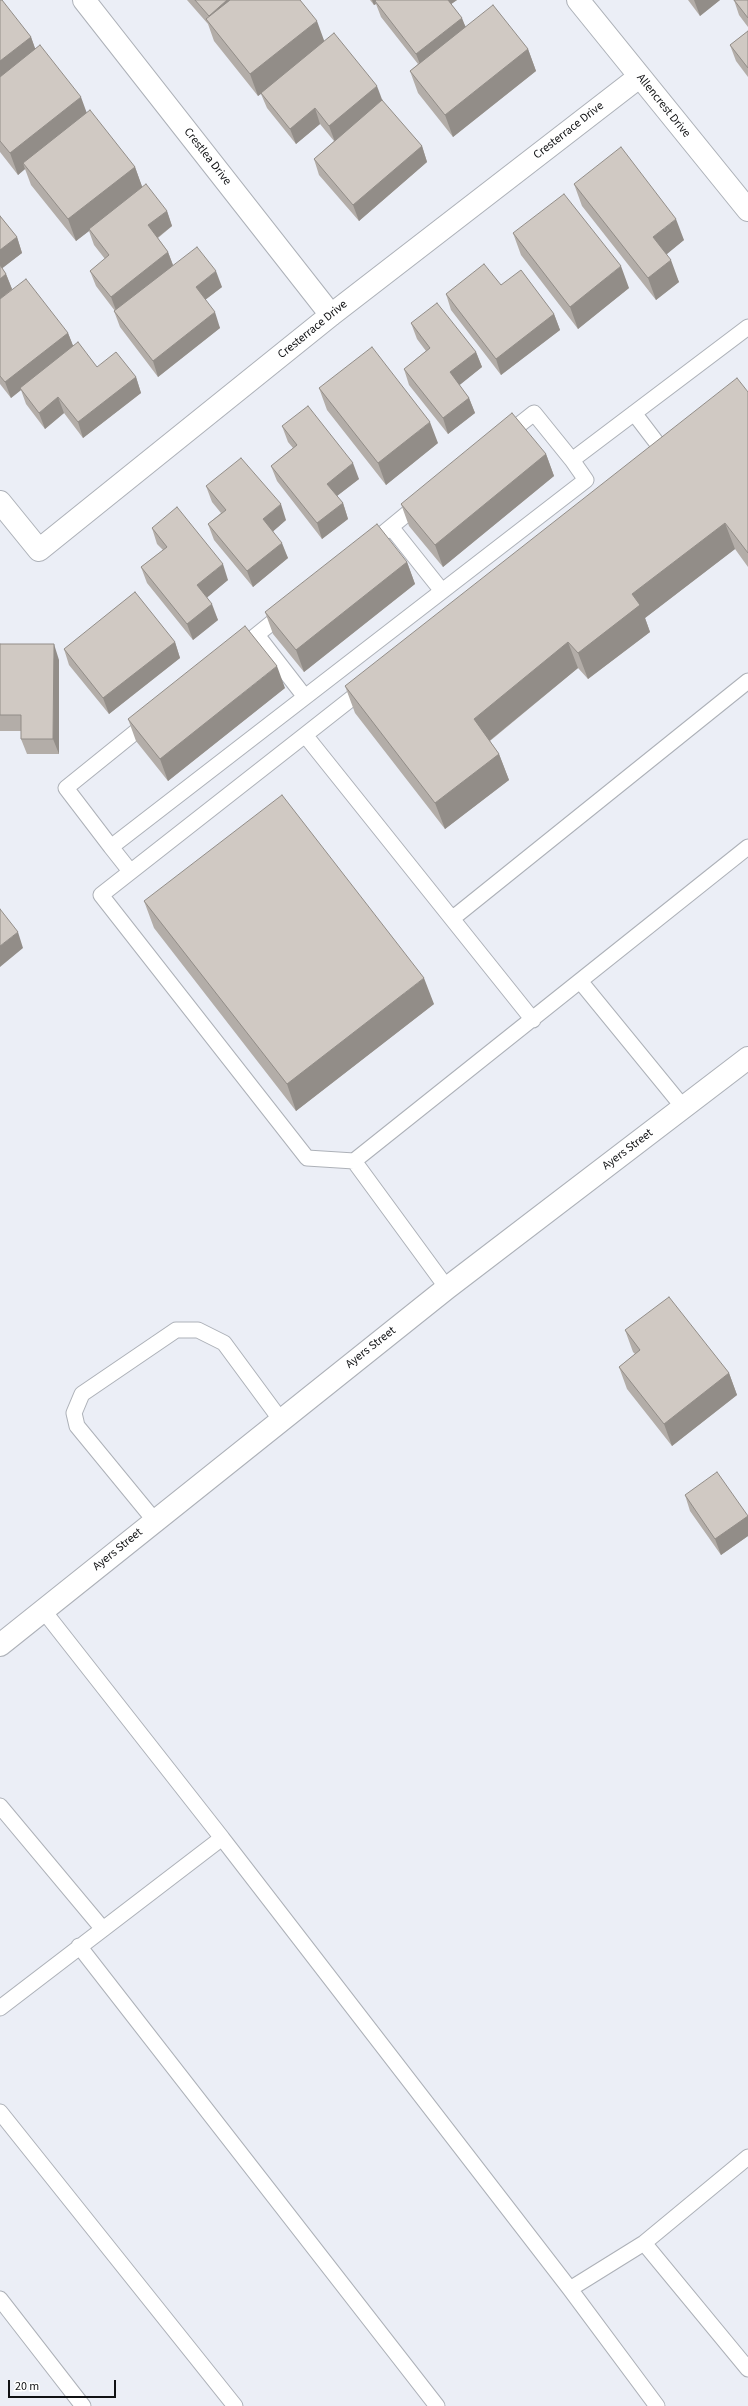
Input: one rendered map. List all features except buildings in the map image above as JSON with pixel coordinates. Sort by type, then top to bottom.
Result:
[{"type":"street","name":"Crestlea Drive","points":[[84,0],[331,315]]},
{"type":"street","name":"Allencrest Drive","points":[[578,0],[748,210]]},
{"type":"street","name":"Cresterrace Drive","points":[[0,502],[39,550],[331,315],[639,77]]},
{"type":"street","name":"Ayers Street","points":[[0,1645],[280,1419],[447,1288],[748,1058]]},
{"type":"lane","points":[[572,460],[746,332]]},
{"type":"lane","points":[[111,847],[586,480],[572,460],[534,413],[497,443]]},
{"type":"lane","points":[[634,413],[663,451],[641,468]]},
{"type":"lane","points":[[354,556],[434,492]]},
{"type":"lane","points":[[391,527],[442,591]]},
{"type":"lane","points":[[226,660],[294,605]]},
{"type":"lane","points":[[257,635],[305,697]]},
{"type":"lane","points":[[375,679],[101,895],[307,1158],[354,1161],[533,1020],[748,847]]},
{"type":"lane","points":[[453,918],[748,681]]},
{"type":"lane","points":[[130,871],[66,788],[158,714]]},
{"type":"lane","points":[[305,735],[453,918],[533,1020]]},
{"type":"lane","points":[[580,981],[683,1107]]},
{"type":"lane","points":[[354,1161],[447,1288]]},
{"type":"lane","points":[[155,1521],[77,1426],[74,1413],[82,1394],[176,1330],[198,1330],[224,1343],[280,1419]]},
{"type":"lane","points":[[43,1610],[222,1838],[570,2289],[657,2406]]},
{"type":"lane","points":[[0,1806],[102,1928]]},
{"type":"lane","points":[[0,2008],[102,1928],[222,1838]]},
{"type":"lane","points":[[80,1946],[436,2406]]},
{"type":"lane","points":[[0,2112],[235,2406]]},
{"type":"lane","points":[[570,2289],[644,2244],[748,2157]]},
{"type":"lane","points":[[644,2244],[748,2369]]},
{"type":"lane","points":[[0,2299],[83,2406]]}]
